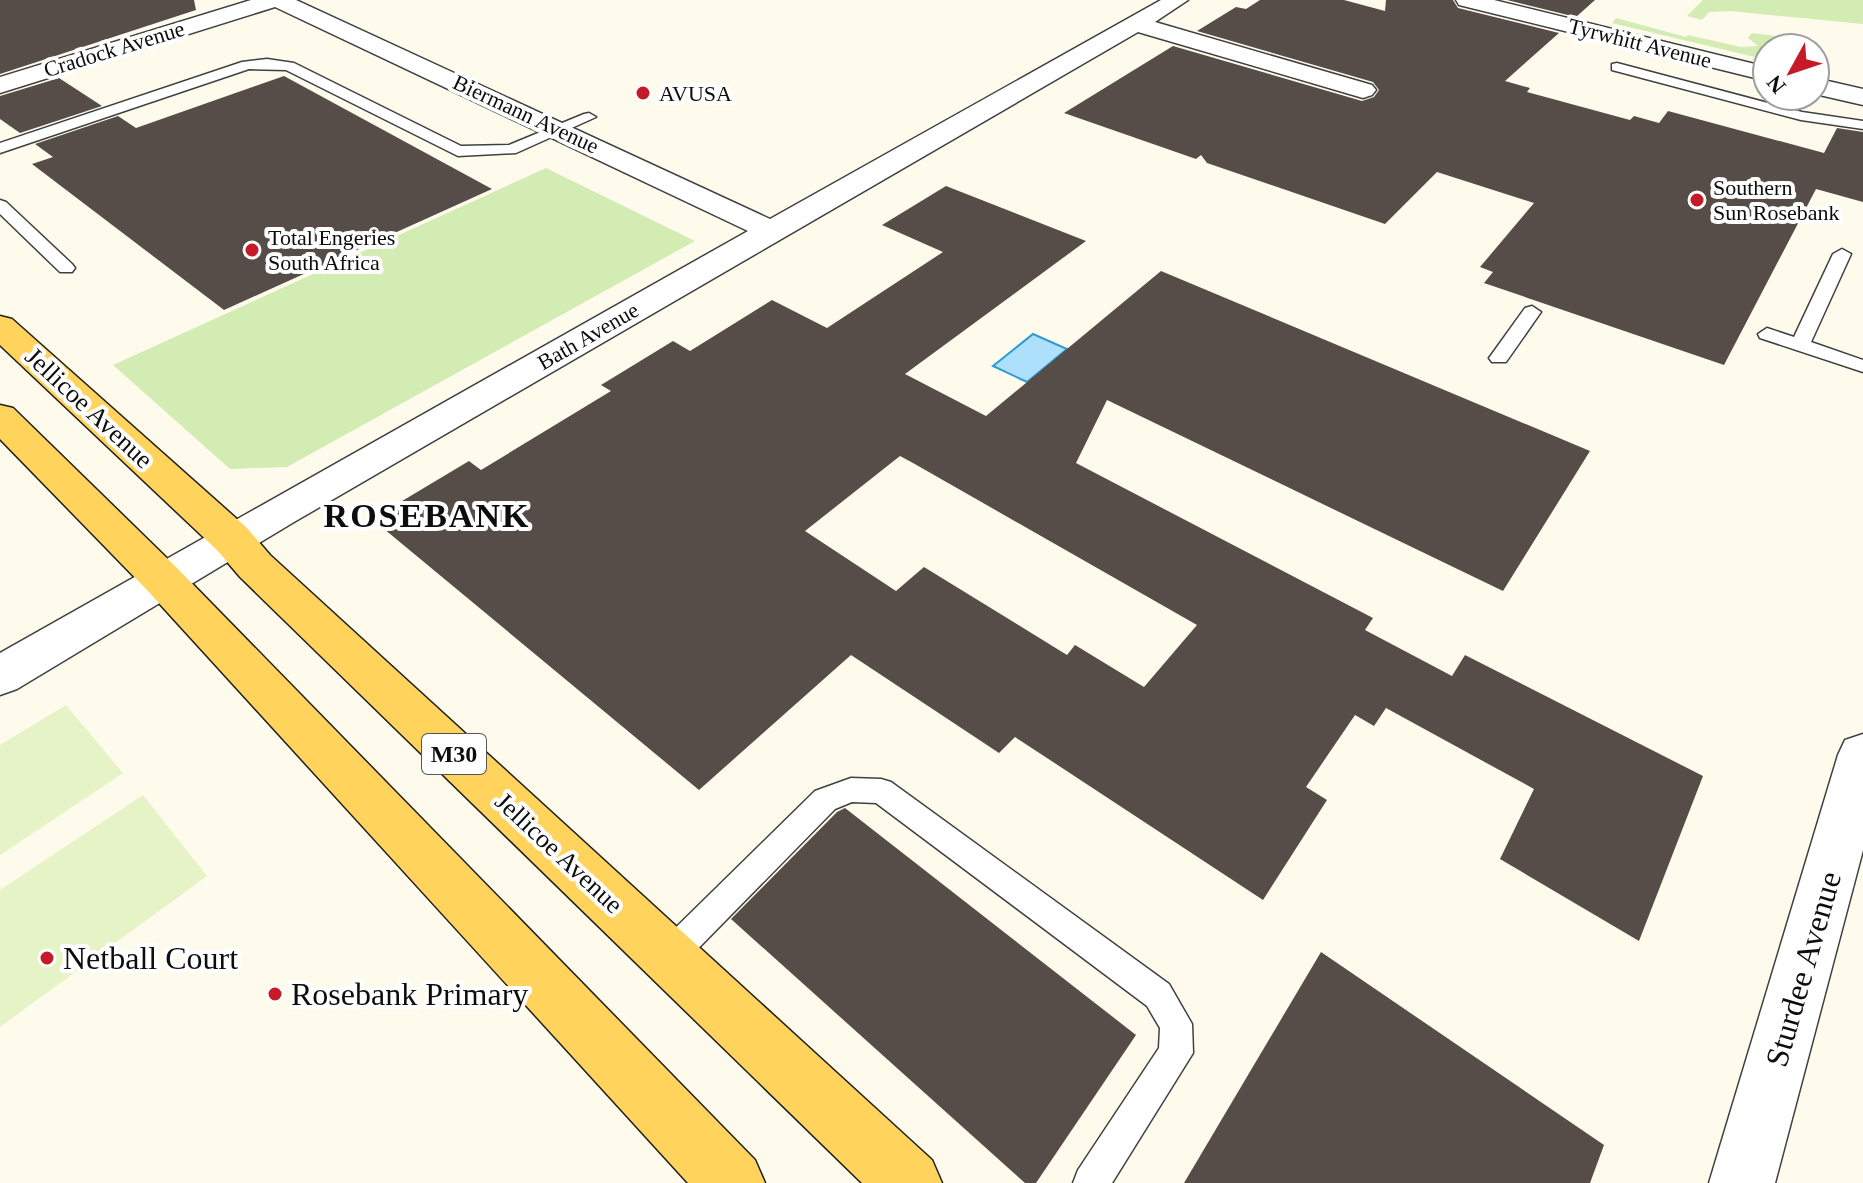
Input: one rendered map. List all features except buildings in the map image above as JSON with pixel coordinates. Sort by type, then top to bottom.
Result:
[{"type":"main road","name":"Jellicoe Avenue","points":[[0,326],[232,539],[255,566],[909,1183]]},
{"type":"main road","points":[[6,431],[162,579],[732,1183]]},
{"type":"street","name":"Cradock Avenue","points":[[0,85],[276,0]]},
{"type":"street","name":"Biermann Avenue","points":[[276,0],[470,89],[561,117],[781,213]]},
{"type":"street","name":"Biermann Avenue","points":[[327,0],[446,52]]},
{"type":"street","name":"Bath Avenue","points":[[0,676],[101,619],[162,579],[781,213],[1177,0]]},
{"type":"street","name":"Tyrwhitt Avenue","points":[[1467,0],[1751,70]]},
{"type":"street","points":[[1136,24],[1363,90]]},
{"type":"street","points":[[470,89],[501,76]]},
{"type":"street","points":[[1831,90],[1863,97]]},
{"type":"street","name":"Biermann Avenue","points":[[561,117],[589,117],[644,141]]},
{"type":"street","name":"Sturdee Avenue","points":[[1742,1183],[1863,755]]},
{"type":"lane","points":[[0,148],[247,65],[267,63],[289,66],[458,151],[511,150],[561,117]]},
{"type":"lane","points":[[1617,67],[1801,116],[1863,125]]},
{"type":"lane","points":[[0,205],[66,268]]},
{"type":"lane","points":[[1800,345],[1842,254]]},
{"type":"lane","points":[[1499,358],[1532,312]]},
{"type":"lane","points":[[1767,334],[1863,366]]},
{"type":"lane","points":[[669,956],[825,800],[851,790],[881,791],[1158,995],[1176,1024],[1176,1053],[1091,1183]]},
{"type":"green space","points":[[1703,0],[1863,0],[1863,24],[1730,11],[1709,12],[1702,20],[1687,16]]},
{"type":"green space","points":[[1616,18],[1686,37],[1751,46],[1751,56],[1612,23]]},
{"type":"green space","points":[[546,168],[695,241],[287,467],[230,469],[113,365]]},
{"type":"green space","points":[[66,705],[123,773],[0,855],[0,745]]},
{"type":"green space","name":"Netball Court","points":[[143,795],[207,876],[0,1027],[0,890]]},
{"type":"water","points":[[1033,334],[1067,349],[1027,382],[993,366]]},
{"type":"place","name":"AVUSA","points":[[643,93]]},
{"type":"place","name":"Southern Sun Rosebank","points":[[1697,200]]},
{"type":"place","name":"Total Engeries South Africa","points":[[252,250]]},
{"type":"place","name":"Netball Court","points":[[47,958]]},
{"type":"place","name":"Rosebank Primary","points":[[275,994]]},
{"type":"district","name":"ROSEBANK","points":[[427,515]]}]
